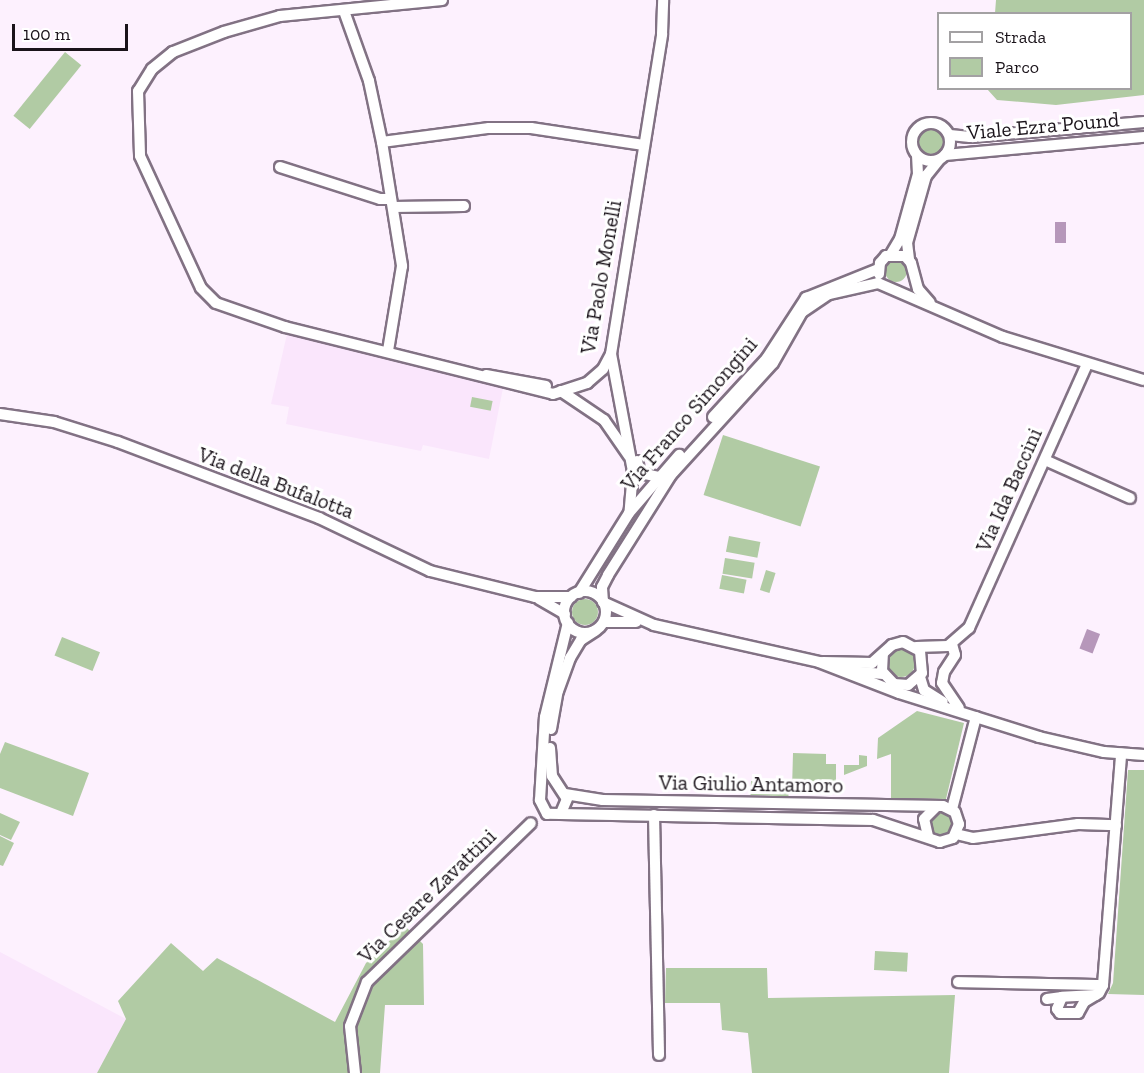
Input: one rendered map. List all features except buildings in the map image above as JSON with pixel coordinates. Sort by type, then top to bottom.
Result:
[{"type":"street","points":[[442,0],[269,19],[224,32],[161,60],[138,91],[138,147],[146,176],[210,300],[272,323],[563,392],[604,420],[629,456]]},
{"type":"street","name":"Via Paolo Monelli","points":[[563,392],[592,379],[611,354],[662,34],[663,0]]},
{"type":"street","points":[[344,11],[369,81],[382,142],[402,274],[388,351]]},
{"type":"street","name":"Viale Ezra Pound","points":[[950,135],[1029,132],[1144,122]]},
{"type":"street","points":[[940,311],[921,293],[913,274],[907,242],[927,172],[942,157],[950,135],[935,123],[918,127],[911,142],[917,156],[918,174],[900,239],[878,269],[891,287],[940,311],[1003,338],[1144,380]]},
{"type":"street","points":[[382,142],[447,132],[521,128],[644,145]]},
{"type":"street","points":[[1029,132],[1030,147]]},
{"type":"street","name":"Viale Ezra Pound","points":[[942,157],[1144,137]]},
{"type":"street","points":[[917,156],[928,161],[942,157]]},
{"type":"street","points":[[280,167],[392,203],[464,206]]},
{"type":"street","points":[[891,254],[909,259]]},
{"type":"street","name":"Via Franco Simongini","points":[[575,595],[629,513],[767,358],[803,301],[825,287],[878,269]]},
{"type":"street","points":[[891,287],[908,284],[913,274]]},
{"type":"street","name":"Via Franco Simongini","points":[[603,602],[602,586],[624,546],[671,475],[772,363],[809,306],[829,294],[866,283],[891,287]]},
{"type":"street","points":[[608,544],[624,546],[645,503],[645,493],[611,354]]},
{"type":"street","name":"Via Ida Baccini","points":[[952,644],[967,632],[1087,364]]},
{"type":"street","points":[[621,402],[634,484],[629,513]]},
{"type":"street","name":"Via della Bufalotta","points":[[0,414],[54,422],[95,434],[312,515],[430,571],[535,597],[575,595]]},
{"type":"street","points":[[1045,460],[1130,498]]},
{"type":"street","points":[[640,473],[659,477]]},
{"type":"street","points":[[595,631],[580,632],[566,619],[575,595],[592,593],[603,602],[654,625]]},
{"type":"street","name":"Via della Bufalotta","points":[[535,597],[566,619]]},
{"type":"street","points":[[563,793],[550,789],[540,798],[544,812],[558,814],[567,803],[563,793],[550,769],[553,711],[573,651],[604,622],[603,602]]},
{"type":"street","name":"Via Cesare Zavattini","points":[[531,823],[540,798],[546,707],[566,619]]},
{"type":"street","points":[[604,622],[654,625],[819,662],[860,665],[874,662],[899,642],[916,647],[952,644],[955,655],[944,672],[942,683],[958,708]]},
{"type":"street","points":[[916,647],[924,660],[920,676],[929,695],[976,717]]},
{"type":"street","points":[[883,654],[883,674]]},
{"type":"street","points":[[819,662],[928,703],[1050,740],[1121,754],[1144,755]]},
{"type":"street","points":[[833,669],[883,674],[928,703]]},
{"type":"street","points":[[900,686],[920,676]]},
{"type":"street","points":[[976,717],[952,810],[959,821],[956,834],[973,838],[1078,824],[1116,825]]},
{"type":"street","points":[[1062,997],[1057,1004],[1055,1016],[1078,1013],[1084,1002],[1096,995],[1103,985],[1121,754]]},
{"type":"street","name":"Via Giulio Antamoro","points":[[563,793],[603,800],[937,807],[952,810]]},
{"type":"street","points":[[928,836],[924,819],[937,807]]},
{"type":"street","name":"Via Cesare Zavattini","points":[[355,1073],[350,1026],[368,982],[531,823],[558,814]]},
{"type":"street","name":"Via Giulio Antamoro","points":[[558,814],[876,820],[943,842],[956,834]]},
{"type":"street","points":[[654,815],[659,1055]]},
{"type":"street","points":[[958,981],[1103,985]]},
{"type":"street","points":[[1047,999],[1096,995]]},
{"type":"shaded area","points":[[1055,222],[1066,222],[1066,243],[1055,243]]},
{"type":"shaded area","points":[[287,334],[439,368],[503,388],[489,459],[423,445],[421,451],[286,424],[289,407],[271,404]]},
{"type":"shaded area","points":[[1087,629],[1100,634],[1093,654],[1079,649]]},
{"type":"shaded area","points":[[0,952],[126,1019],[97,1073],[0,1073]]},
{"type":"green space","points":[[996,0],[1144,0],[1144,95],[1056,105],[997,100],[988,90],[1132,90],[1132,12],[995,12]]},
{"type":"green space","points":[[65,52],[81,65],[30,129],[13,116]]},
{"type":"green space","points":[[931,130],[940,133],[943,142],[940,151],[931,154],[922,151],[919,142],[922,133]]},
{"type":"green space","points":[[892,260],[900,260],[907,267],[907,275],[900,282],[892,282],[885,275],[885,267]]},
{"type":"green space","points":[[472,397],[493,401],[491,411],[470,407]]},
{"type":"green space","points":[[723,435],[820,467],[801,526],[704,495]]},
{"type":"green space","points":[[729,536],[760,542],[757,558],[726,552]]},
{"type":"green space","points":[[725,558],[755,563],[752,578],[722,574]]},
{"type":"green space","points":[[766,570],[776,573],[769,593],[760,590]]},
{"type":"green space","points":[[722,575],[747,580],[744,594],[719,589]]},
{"type":"green space","points":[[585,599],[594,603],[598,612],[594,621],[585,625],[576,621],[572,612],[576,603]]},
{"type":"green space","points":[[62,637],[100,652],[93,671],[55,656]]},
{"type":"green space","points":[[901,649],[911,653],[915,663],[911,673],[901,677],[891,673],[887,663],[891,653]]},
{"type":"green space","points":[[917,711],[964,723],[946,799],[891,798],[891,754],[877,759],[878,738]]},
{"type":"green space","points":[[5,742],[89,773],[73,816],[0,788],[0,754]]},
{"type":"green space","points":[[793,753],[826,754],[826,764],[836,764],[836,790],[792,789]]},
{"type":"green space","points":[[859,755],[867,756],[867,766],[844,775],[844,765],[859,765]]},
{"type":"green space","points":[[1128,770],[1144,770],[1144,995],[1108,994],[1113,983]]},
{"type":"green space","points":[[751,781],[789,782],[788,796],[751,795]]},
{"type":"green space","points":[[942,810],[953,817],[954,830],[945,837],[934,836],[927,822],[934,812]]},
{"type":"green space","points":[[0,813],[20,822],[11,840],[0,835]]},
{"type":"green space","points":[[0,836],[14,843],[3,866],[0,865]]},
{"type":"green space","points":[[405,926],[423,944],[424,1005],[385,1005],[380,1073],[97,1073],[126,1019],[118,1001],[171,943],[203,971],[217,958],[335,1022],[366,963]]},
{"type":"green space","points":[[875,951],[908,953],[907,972],[874,970]]},
{"type":"green space","points":[[666,968],[767,968],[768,998],[955,995],[949,1073],[752,1073],[748,1033],[722,1030],[720,1003],[665,1003]]}]
